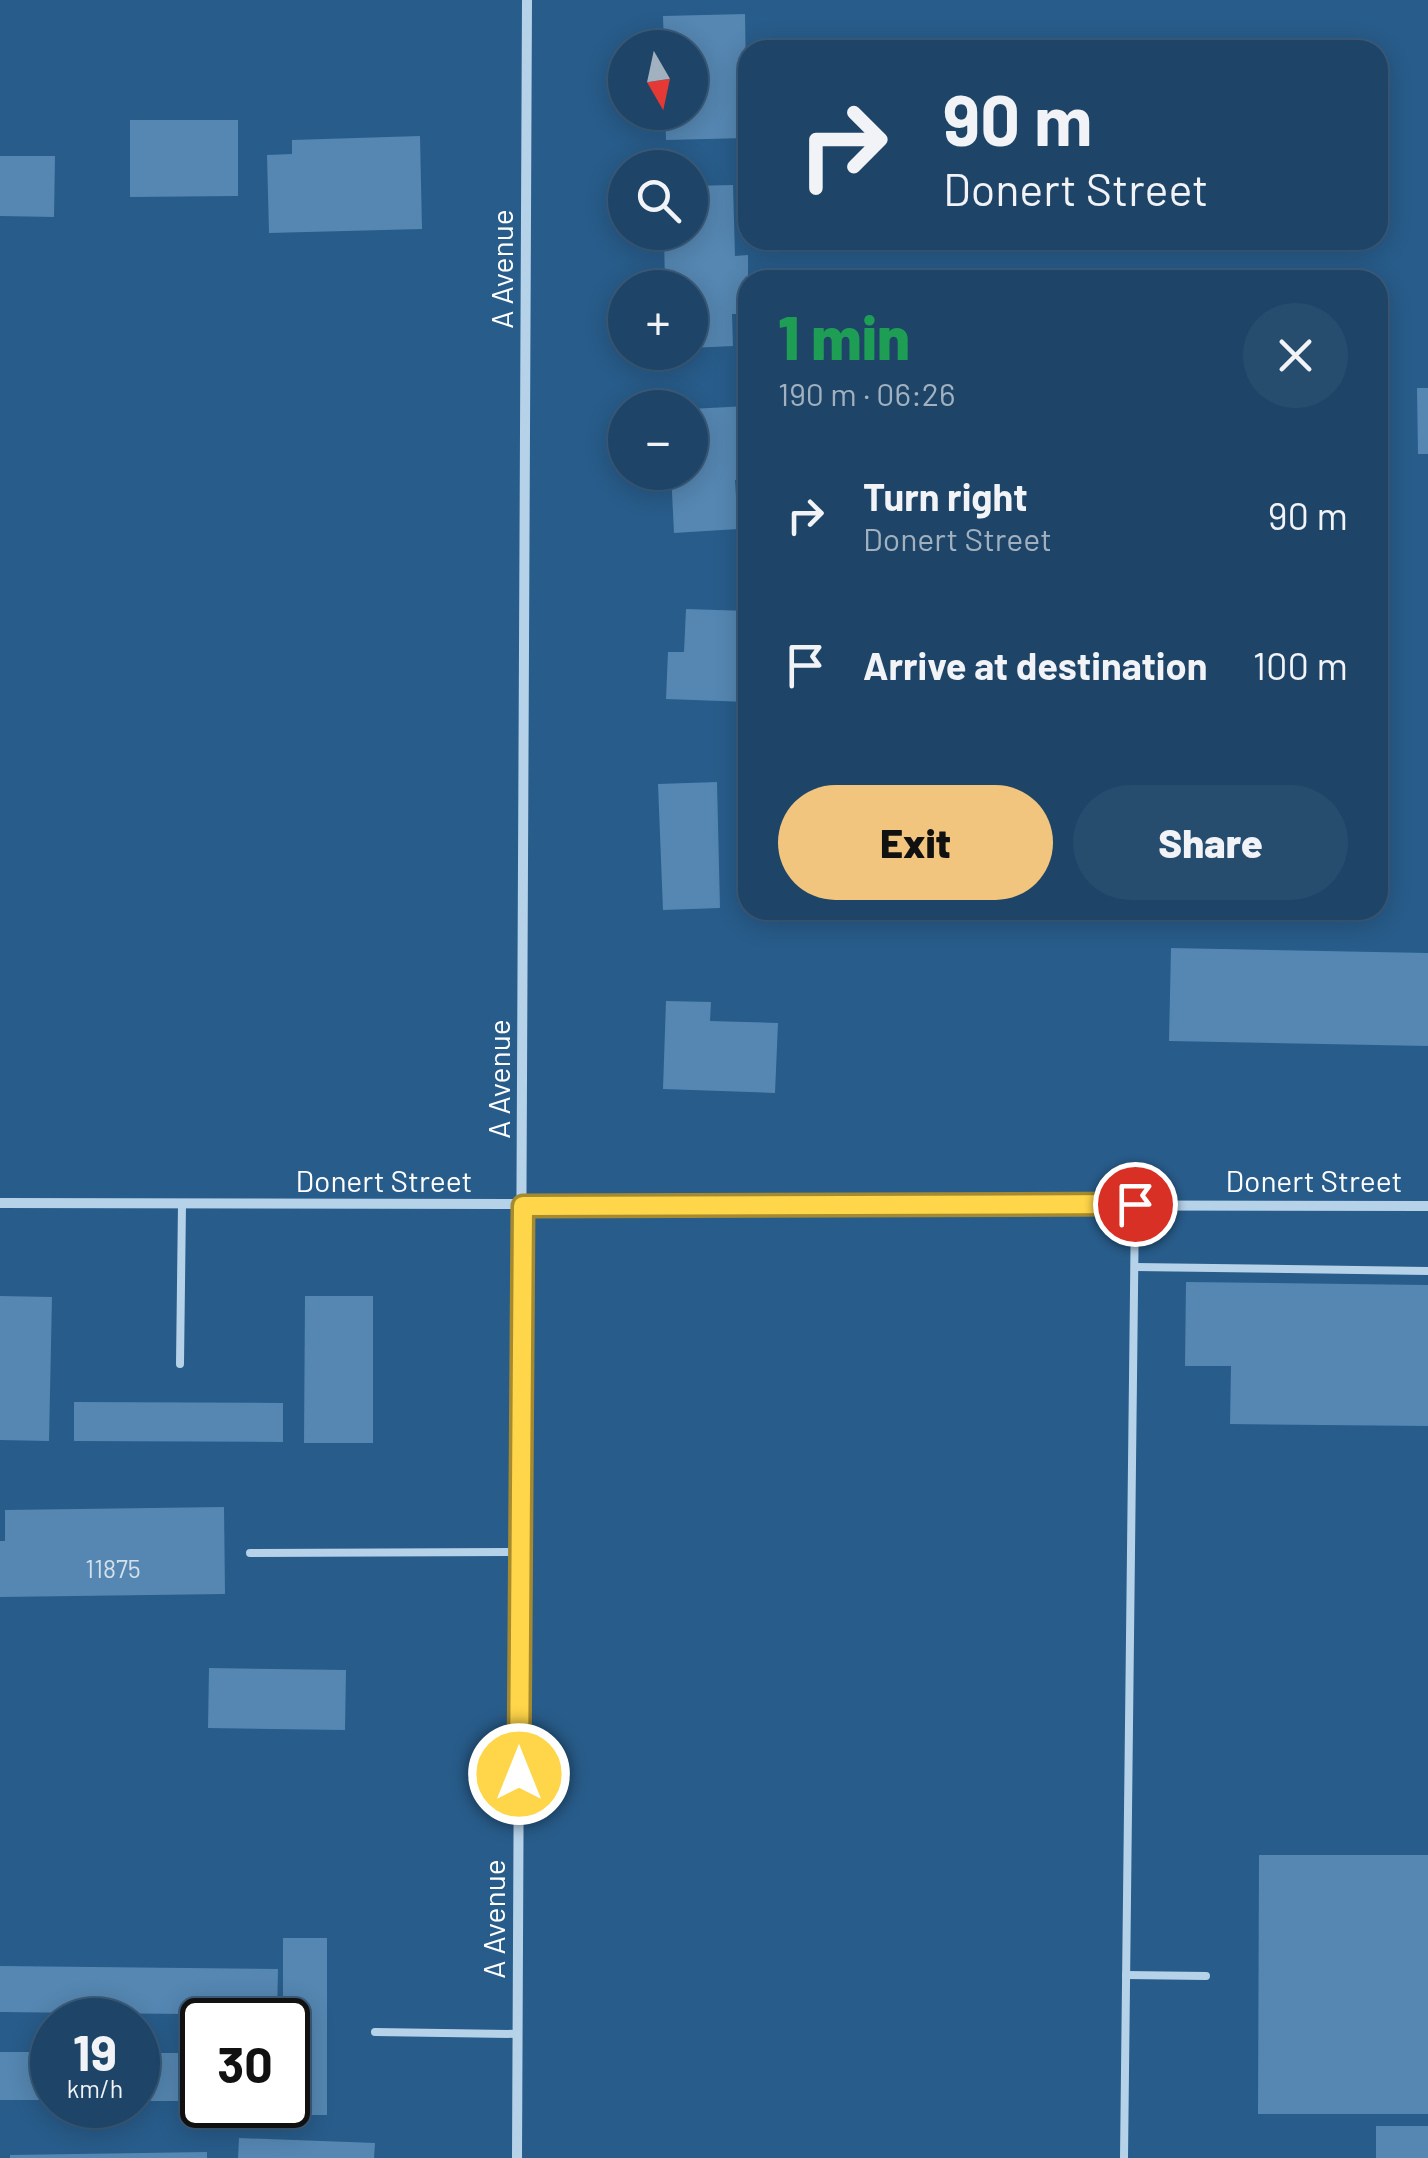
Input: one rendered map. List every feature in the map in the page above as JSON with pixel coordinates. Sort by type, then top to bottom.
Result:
[{"type":"street","name":"A Avenue","points":[[517,2158],[528,0]]},
{"type":"street","name":"Donert Street","points":[[0,1203],[1428,1206]]},
{"type":"lane","points":[[180,1364],[182,1204]]},
{"type":"lane","points":[[1124,2158],[1135,1204]]},
{"type":"lane","points":[[1135,1267],[1428,1271]]},
{"type":"lane","points":[[250,1553],[521,1552]]},
{"type":"lane","points":[[1126,1974],[1206,1976]]},
{"type":"lane","points":[[375,2032],[518,2034]]},
{"type":"building","points":[[745,14],[745,40],[738,40],[738,138],[666,140],[666,130],[708,130],[708,30],[663,30],[663,16]]},
{"type":"building","points":[[130,120],[238,120],[238,196],[130,197]]},
{"type":"building","points":[[420,136],[422,229],[269,233],[267,155],[292,154],[292,140]]},
{"type":"building","points":[[0,156],[55,156],[54,217],[0,216]]},
{"type":"building","points":[[733,185],[735,256],[748,255],[748,270],[738,270],[738,314],[732,314],[733,346],[708,347],[708,270],[665,270],[664,250],[708,250],[708,186]]},
{"type":"building","points":[[1417,388],[1428,388],[1428,454],[1418,454]]},
{"type":"building","points":[[738,407],[738,529],[674,533],[672,490],[708,490],[708,408]]},
{"type":"building","points":[[686,609],[738,611],[738,702],[666,699],[668,652],[684,652]]},
{"type":"building","points":[[717,782],[720,908],[663,910],[658,784]]},
{"type":"building","points":[[1171,948],[1428,953],[1428,1046],[1169,1041]]},
{"type":"building","points":[[666,1001],[711,1002],[710,1021],[778,1023],[775,1093],[663,1089]]},
{"type":"building","points":[[1186,1282],[1428,1285],[1428,1426],[1230,1424],[1231,1366],[1185,1366]]},
{"type":"building","points":[[0,1296],[52,1297],[49,1441],[0,1440]]},
{"type":"building","points":[[305,1296],[373,1296],[373,1443],[304,1443]]},
{"type":"building","points":[[74,1402],[283,1403],[283,1442],[74,1441]]},
{"type":"building","points":[[224,1507],[225,1594],[0,1597],[0,1541],[5,1541],[5,1510]]},
{"type":"building","points":[[209,1668],[346,1670],[345,1730],[208,1728]]},
{"type":"building","points":[[1259,1855],[1428,1855],[1428,2114],[1258,2114]]},
{"type":"building","points":[[283,1938],[327,1938],[327,2115],[310,2115],[310,1998],[283,1998]]},
{"type":"building","points":[[0,1966],[278,1969],[277,1998],[180,1998],[180,2014],[160,2014],[160,1998],[30,1998],[30,2012],[0,2012]]},
{"type":"building","points":[[0,2052],[30,2052],[30,2100],[0,2100]]},
{"type":"building","points":[[160,2053],[180,2053],[180,2101],[160,2101]]},
{"type":"building","points":[[1376,2126],[1428,2126],[1428,2158],[1376,2158]]},
{"type":"building","points":[[239,2138],[375,2143],[374,2158],[238,2158]]},
{"type":"building","points":[[207,2152],[207,2158],[10,2158],[10,2155]]},
{"type":"route","points":[[519,1774],[523,1206],[1135,1204]]}]
